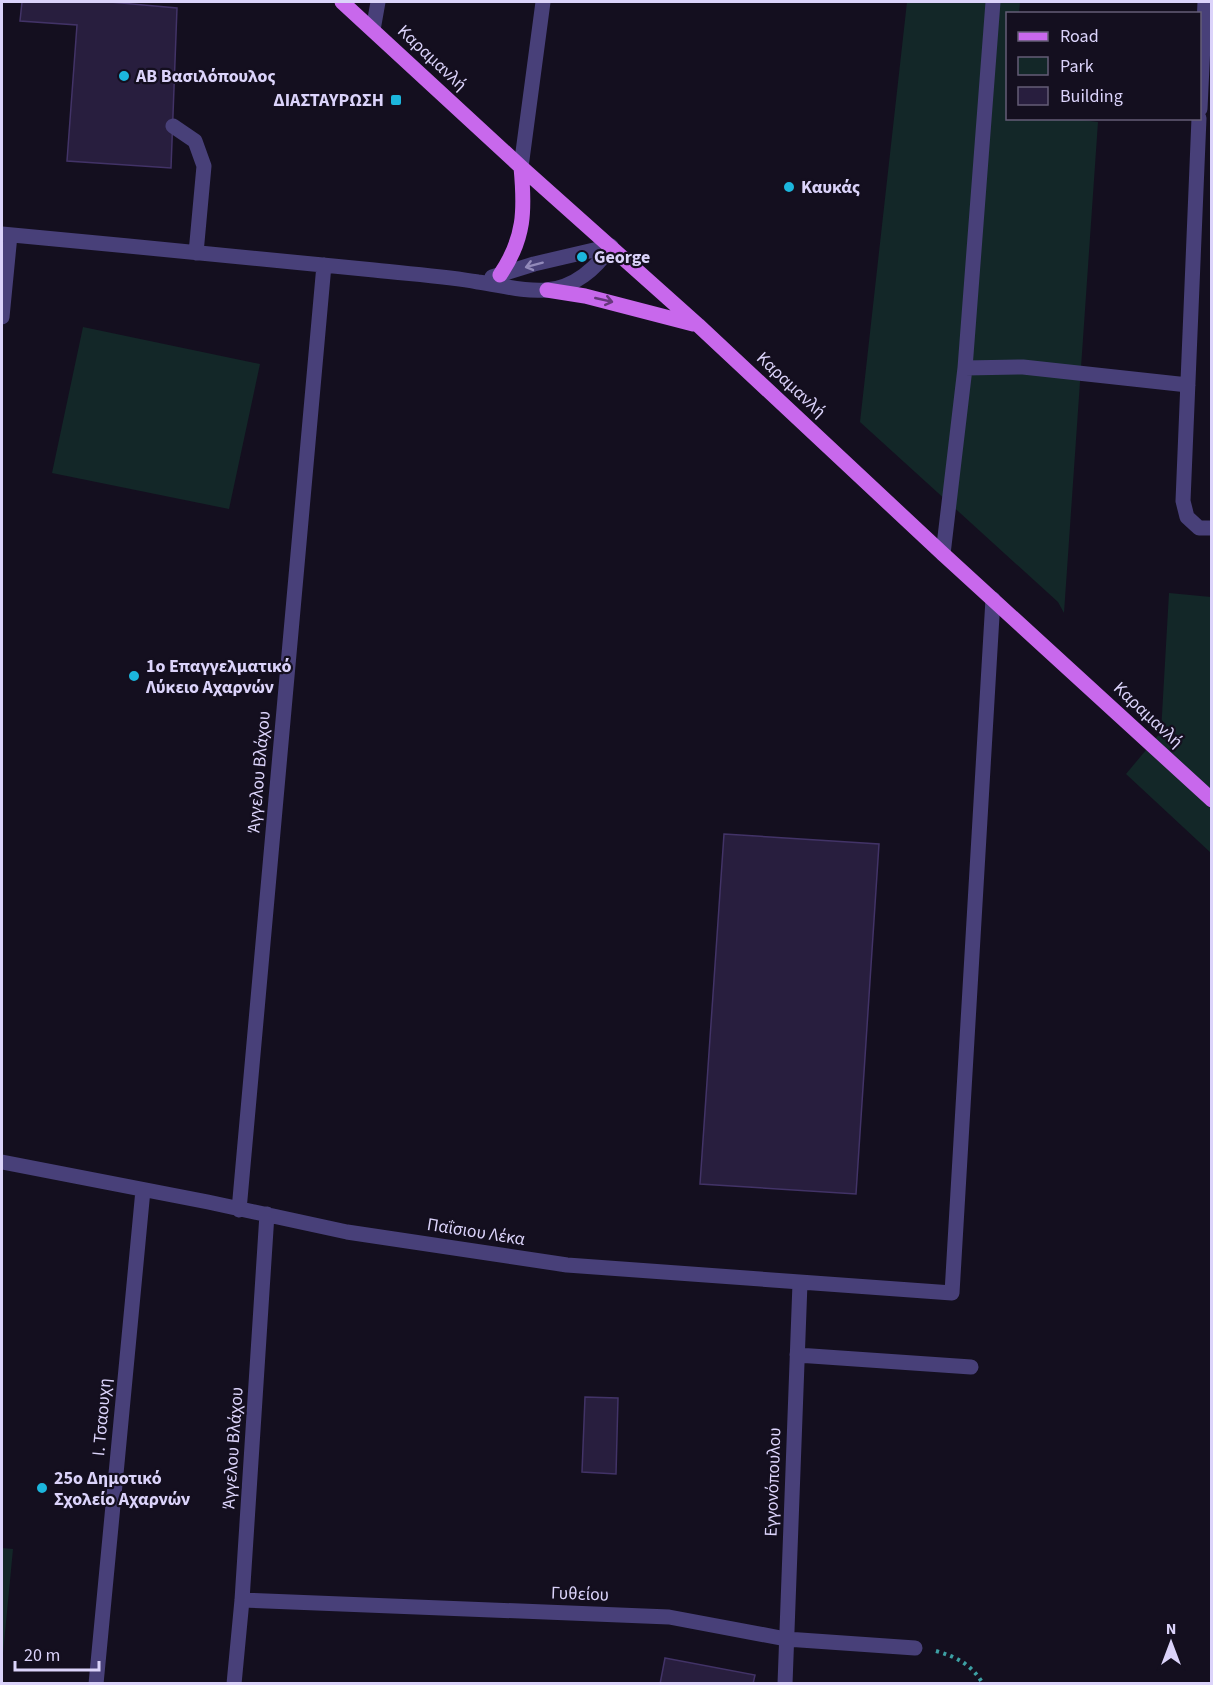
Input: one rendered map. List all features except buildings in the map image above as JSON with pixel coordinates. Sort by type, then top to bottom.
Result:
[{"type":"main road","name":"Καραμανλή","points":[[342,2],[611,246],[1212,800]]},
{"type":"main road","points":[[500,275],[512,257],[519,238],[523,217],[521,166]]},
{"type":"main road","points":[[547,290],[585,296],[698,326]]},
{"type":"street","points":[[373,30],[378,2]]},
{"type":"street","points":[[521,166],[543,2]]},
{"type":"street","points":[[943,554],[965,368],[993,2]]},
{"type":"street","points":[[1201,101],[1207,52],[1205,2]]},
{"type":"street","points":[[1199,120],[1183,501],[1187,517],[1199,528],[1212,528]]},
{"type":"street","points":[[172,126],[195,141],[204,166],[196,253]]},
{"type":"street","points":[[2,317],[6,235],[324,265],[478,282],[509,288],[547,290],[572,282],[592,270],[611,246]]},
{"type":"street","points":[[478,282],[611,246]]},
{"type":"street","name":"Άγγελου Βλάχου","points":[[239,1210],[324,265]]},
{"type":"street","points":[[965,368],[1023,367],[1188,385]]},
{"type":"street","name":"Παΐσιου Λέκα","points":[[2,1162],[347,1232],[567,1265],[951,1293],[993,599]]},
{"type":"street","name":"Ι. Τσαουχη","points":[[96,1683],[143,1190]]},
{"type":"street","name":"Άγγελου Βλάχου","points":[[234,1683],[242,1600],[267,1214]]},
{"type":"street","name":"Εγγονόπουλου","points":[[785,1683],[800,1283]]},
{"type":"street","points":[[797,1356],[971,1367]]},
{"type":"street","name":"Γυθείου","points":[[242,1600],[669,1617],[786,1639],[915,1648]]},
{"type":"path","points":[[915,1648],[957,1657],[977,1672],[983,1683]]},
{"type":"green space","points":[[907,2],[1020,2],[1019,12],[1006,12],[1006,120],[1098,122],[1064,613],[1058,602],[860,422]]},
{"type":"green space","points":[[83,327],[260,364],[229,509],[52,473]]},
{"type":"green space","points":[[1169,593],[1211,597],[1211,853],[1126,774],[1161,732]]},
{"type":"green space","points":[[2,1548],[13,1549],[2,1664]]},
{"type":"place","name":"ΑΒ Βασιλόπουλος","points":[[124,76]]},
{"type":"place","name":"ΔΙΑΣΤΑΥΡΩΣΗ","points":[[396,100]]},
{"type":"place","name":"Καυκάς","points":[[789,187]]},
{"type":"place","name":"George","points":[[582,257]]},
{"type":"place","name":"1ο Επαγγελματικό Λύκειο Αχαρνών","points":[[134,676]]},
{"type":"place","name":"25ο Δημοτικό Σχολείο Αχαρνών","points":[[42,1488]]}]
